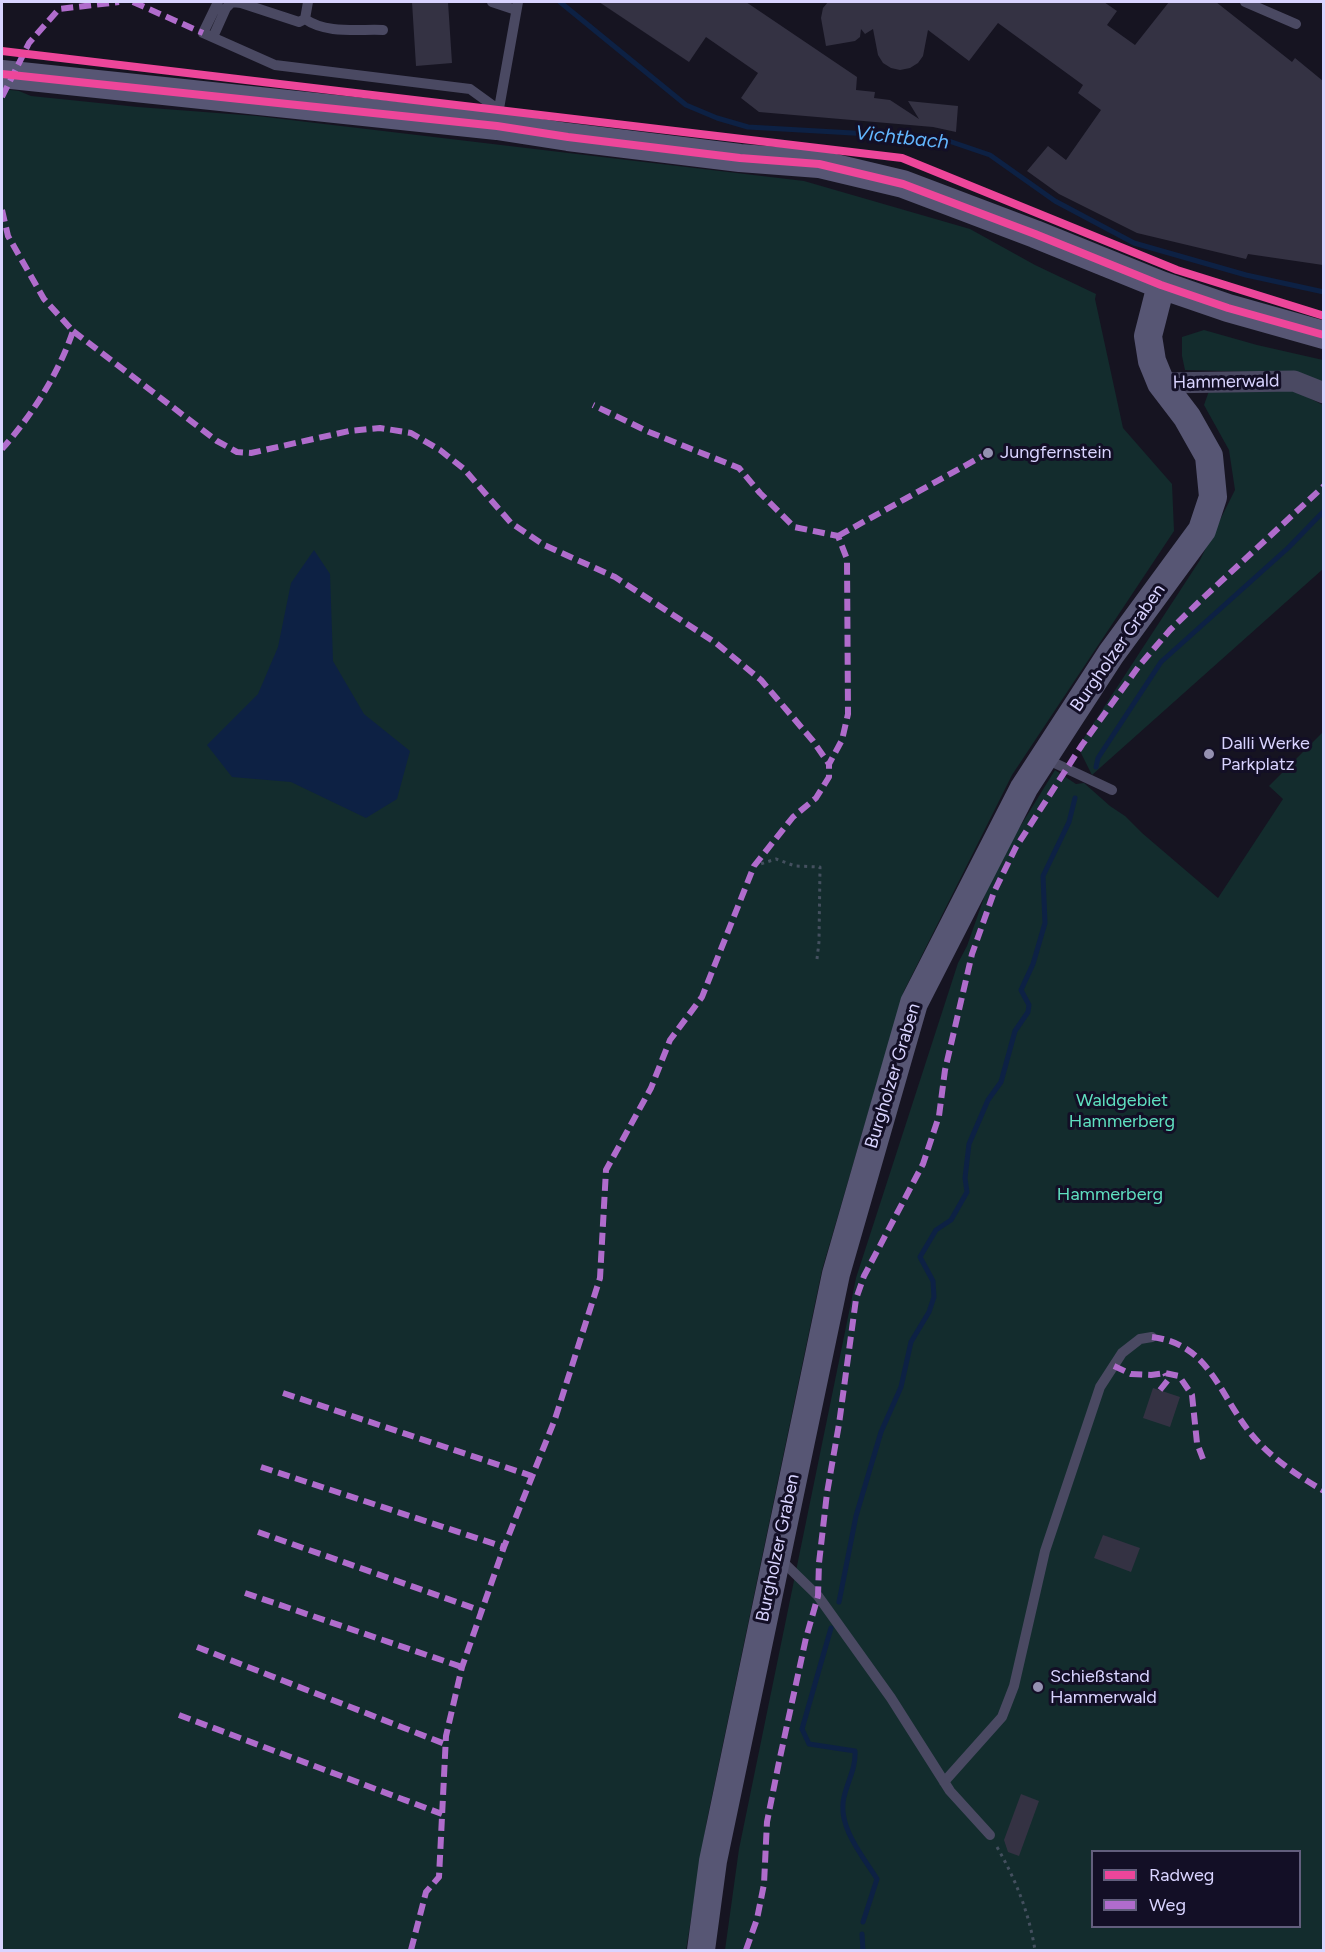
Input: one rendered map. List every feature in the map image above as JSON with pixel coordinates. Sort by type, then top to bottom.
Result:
[{"type":"main road","points":[[2,74],[498,118],[568,137],[740,158],[819,164],[903,184],[1161,285],[1228,308],[1323,335]]},
{"type":"main road","name":"Burgholzer Graben","points":[[700,1950],[713,1861],[836,1274],[914,1003],[1024,788],[1111,654],[1202,530],[1213,497],[1209,456],[1187,417],[1161,383],[1152,362],[1148,336],[1161,285]]},
{"type":"street","name":"Hammerwald","points":[[1161,383],[1294,381],[1323,393]]},
{"type":"lane","points":[[218,2],[203,33],[275,65],[470,89],[498,118]]},
{"type":"lane","points":[[213,37],[226,8],[232,2],[299,22],[305,19]]},
{"type":"lane","points":[[305,19],[308,2]]},
{"type":"lane","points":[[492,2],[517,4],[498,118]]},
{"type":"lane","points":[[1245,2],[1296,24]]},
{"type":"lane","points":[[305,19],[325,28],[383,30]]},
{"type":"lane","points":[[1044,758],[1112,790]]},
{"type":"lane","points":[[944,1782],[1002,1717],[1014,1686],[1045,1551],[1100,1387],[1122,1353],[1140,1339],[1152,1337]]},
{"type":"lane","points":[[776,1555],[818,1596],[891,1698],[950,1791],[990,1835]]},
{"type":"path","points":[[754,867],[776,859],[795,866],[820,867],[817,959]]},
{"type":"path","points":[[990,1835],[1011,1871],[1024,1901],[1035,1950]]},
{"type":"green space","points":[[2,89],[19,91],[31,96],[257,116],[804,181],[970,229],[1035,265],[1096,294],[1095,299],[1123,428],[1172,484],[1174,531],[1012,775],[904,991],[822,1270],[707,1820],[686,1950],[2,1950]]},
{"type":"green space","points":[[1204,330],[1323,360],[1323,385],[1294,373],[1185,370],[1182,337]]},
{"type":"green space","points":[[1293,390],[1323,405],[1323,569],[1092,775],[1078,747],[1200,560],[1235,490],[1229,450],[1204,405],[1209,391]]},
{"type":"green space","name":"Waldgebiet Hammerberg","points":[[1323,732],[1323,1950],[725,1950],[739,1849],[856,1278],[958,963],[967,946],[994,869],[1055,770],[1076,784],[1084,783],[1218,898],[1283,799],[1269,786]]},
{"type":"water","points":[[314,550],[330,574],[333,661],[364,714],[410,751],[397,799],[366,818],[291,782],[232,777],[207,745],[258,694],[278,647],[291,583]]},
{"type":"building","points":[[412,2],[448,2],[452,63],[416,66]]},
{"type":"building","points":[[599,2],[746,2],[857,77],[856,90],[875,92],[874,98],[890,100],[919,119],[908,101],[958,106],[956,132],[933,127],[759,112],[741,98],[758,73],[706,37],[689,62]]},
{"type":"building","points":[[828,2],[1104,2],[1117,11],[1107,25],[1135,45],[1169,2],[1216,2],[1292,62],[1295,58],[1323,81],[1323,265],[1248,254],[1246,259],[1137,233],[1059,194],[1027,171],[1048,146],[1066,160],[1101,110],[1078,93],[1083,85],[998,23],[969,61],[928,30],[923,56],[910,68],[900,70],[883,63],[878,55],[873,29],[865,34],[861,29],[860,37],[855,41],[826,46],[821,18],[823,8]]},
{"type":"building","points":[[1153,1388],[1180,1397],[1170,1427],[1143,1418]]},
{"type":"building","points":[[1103,1535],[1140,1548],[1131,1572],[1094,1558]]},
{"type":"building","points":[[1021,1794],[1039,1801],[1019,1856],[1008,1852],[1004,1840]]},
{"type":"waterway","name":"Vichtbach","points":[[560,2],[686,105],[717,118],[748,127],[940,138],[990,155],[1055,201],[1134,243],[1246,275],[1324,292]]},
{"type":"waterway","points":[[1096,767],[1098,758],[1161,662],[1288,548],[1324,511]]},
{"type":"waterway","points":[[839,1602],[856,1516],[881,1432],[901,1387],[911,1342],[929,1312],[934,1297],[933,1281],[920,1257],[936,1230],[951,1220],[967,1192],[965,1178],[969,1144],[988,1100],[1001,1082],[1015,1031],[1028,1012],[1029,1005],[1021,990],[1033,964],[1045,923],[1043,876],[1069,822],[1075,798]]},
{"type":"waterway","points":[[831,1628],[802,1729],[809,1744],[855,1751],[853,1769],[844,1797],[844,1819],[852,1840],[877,1879],[863,1922]]},
{"type":"waterway","points":[[862,1934],[863,1950]]},
{"type":"marked path","points":[[2,97],[29,43],[59,9],[119,2]]},
{"type":"marked path","points":[[133,2],[203,33]]},
{"type":"marked path","points":[[2,210],[8,236],[44,299],[73,331],[60,363],[43,394],[2,449]]},
{"type":"marked path","points":[[73,331],[217,441],[237,452],[251,453],[349,431],[380,428],[411,433],[440,450],[464,469],[511,523],[544,545],[615,577],[716,643],[761,680],[813,741],[829,764]]},
{"type":"marked path","points":[[411,1950],[426,1892],[439,1877],[446,1736],[462,1667],[504,1547],[555,1419],[600,1278],[606,1170],[651,1088],[670,1040],[702,997],[754,866],[793,817],[816,798],[829,777],[829,764],[842,740],[848,714],[847,559],[838,536],[794,527],[739,468],[649,432],[593,405]]},
{"type":"marked path","points":[[838,536],[988,453]]},
{"type":"marked path","points":[[746,1950],[757,1919],[764,1884],[767,1822],[779,1762],[806,1638],[818,1596],[819,1563],[827,1493],[856,1299],[864,1276],[923,1164],[939,1116],[945,1070],[972,954],[994,892],[1016,847],[1082,745],[1139,666],[1170,630],[1324,486]]},
{"type":"marked path","points":[[1152,1337],[1171,1341],[1199,1359],[1248,1430],[1264,1448],[1283,1464],[1324,1491]]},
{"type":"marked path","points":[[1114,1366],[1131,1374],[1165,1373],[1179,1376],[1192,1395],[1197,1443],[1203,1459]]},
{"type":"marked path","points":[[1160,1390],[1168,1380],[1165,1373]]},
{"type":"marked path","points":[[283,1393],[532,1476]]},
{"type":"marked path","points":[[261,1467],[504,1547]]},
{"type":"marked path","points":[[258,1532],[482,1611]]},
{"type":"marked path","points":[[245,1593],[462,1667]]},
{"type":"marked path","points":[[197,1647],[445,1744]]},
{"type":"marked path","points":[[179,1715],[442,1814]]},
{"type":"cycle path","points":[[2,51],[902,158],[1177,270],[1324,316]]},
{"type":"cycle path","points":[[2,74],[497,126],[740,158],[819,164],[903,184],[1161,285],[1228,308],[1324,335]]},
{"type":"place","name":"Jungfernstein","points":[[988,453]]},
{"type":"place","name":"Dalli Werke Parkplatz","points":[[1209,754]]},
{"type":"place","name":"Schießstand Hammerwald","points":[[1038,1687]]},
{"type":"park label","name":"Hammerberg","points":[[1110,1195]]}]
